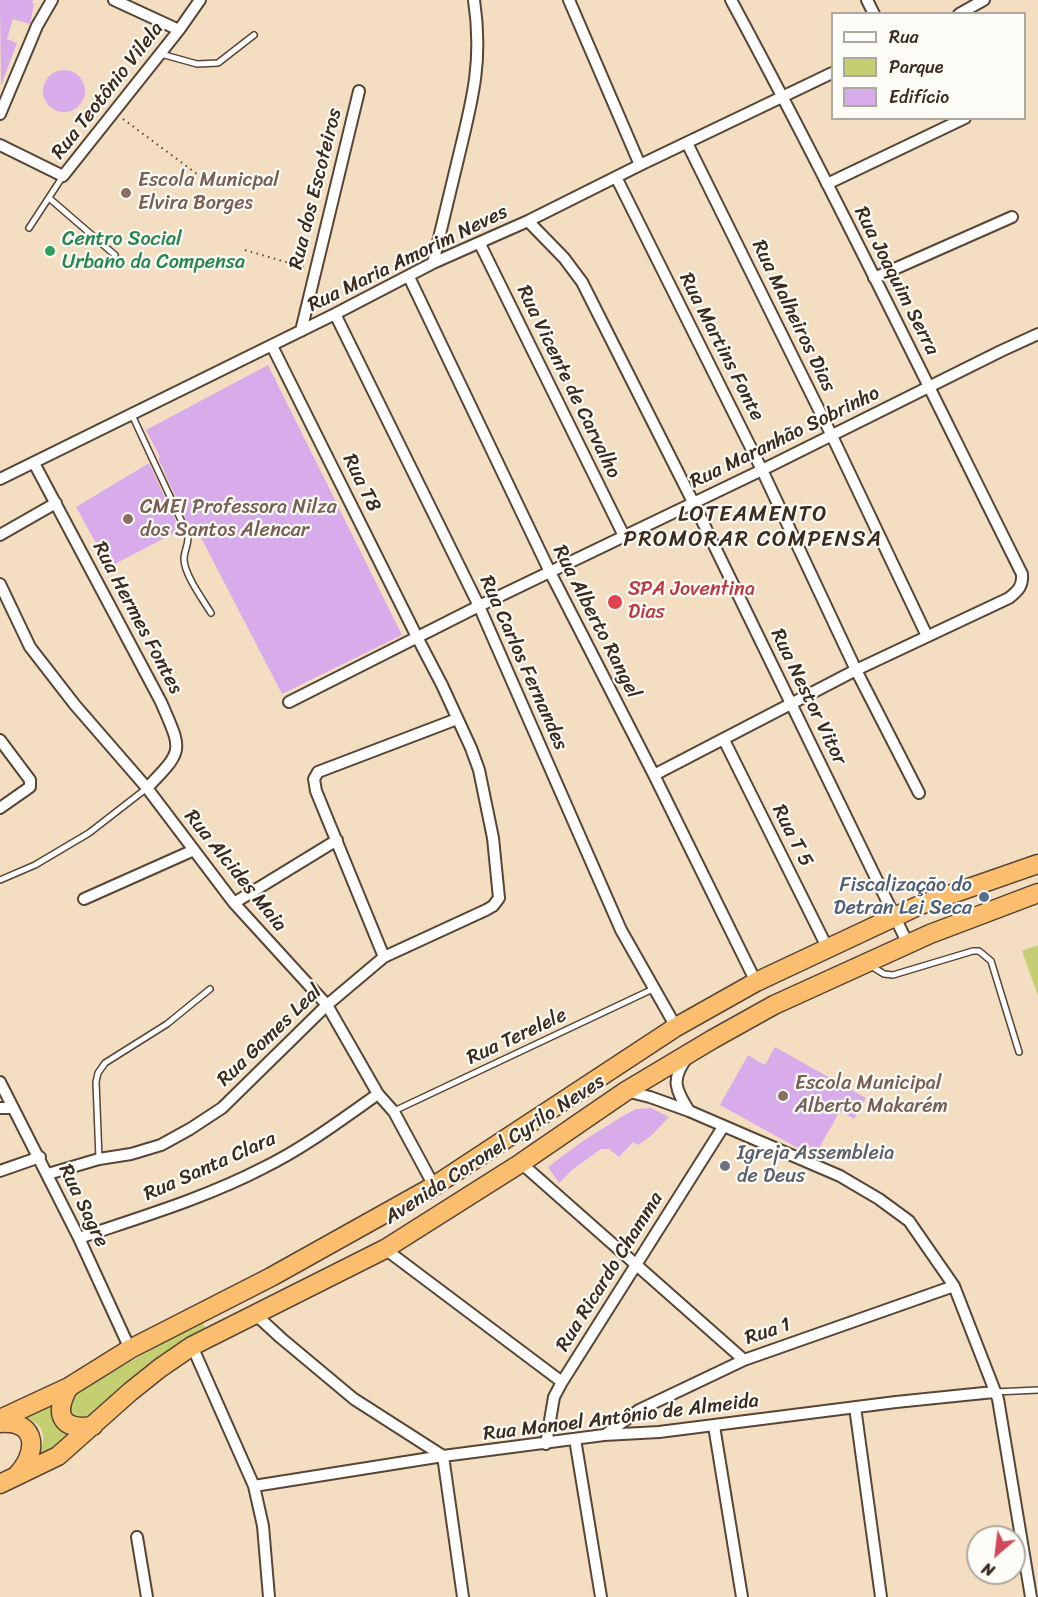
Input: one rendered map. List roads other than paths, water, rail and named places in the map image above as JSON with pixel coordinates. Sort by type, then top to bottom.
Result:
[{"type":"highway","name":"Avenida Coronel Cyrilo Neves","points":[[0,1421],[69,1387],[130,1348],[271,1277],[434,1185],[676,1027],[756,982],[920,905],[1038,864]]},
{"type":"highway","name":"Avenida Coronel Cyrilo Neves","points":[[7,1481],[58,1456],[130,1392],[192,1346],[386,1249],[521,1163],[626,1091],[774,1005],[908,944],[1038,893]]},
{"type":"highway","points":[[69,1387],[59,1407],[61,1415],[70,1425],[93,1426]]},
{"type":"highway","points":[[0,1421],[16,1424],[30,1436],[32,1443],[32,1451],[27,1462],[7,1481]]},
{"type":"street","points":[[0,114],[37,26],[52,0]]},
{"type":"street","points":[[114,0],[179,30]]},
{"type":"street","name":"Rua Teotônio Vilela","points":[[0,146],[63,176],[179,30],[200,0]]},
{"type":"street","points":[[433,263],[478,67],[479,29],[474,0]]},
{"type":"street","points":[[569,0],[640,165]]},
{"type":"street","name":"Rua Joaquim Serra","points":[[731,0],[783,95],[1022,574],[1021,587],[1009,598],[927,636]]},
{"type":"street","points":[[963,12],[984,0]]},
{"type":"street","name":"Rua Maria Amorim Neves","points":[[0,479],[272,346],[433,263],[528,221],[831,73]]},
{"type":"street","name":"Rua dos Escoteiros","points":[[301,331],[359,91]]},
{"type":"street","points":[[827,184],[961,120]]},
{"type":"street","name":"Rua Malheiros Dias","points":[[687,143],[832,436],[927,636]]},
{"type":"street","name":"Rua Martins Fonte","points":[[616,177],[762,470],[856,670],[919,793]]},
{"type":"street","points":[[874,278],[1012,217]]},
{"type":"street","name":"Rua Nestor Vitor","points":[[528,221],[564,258],[582,282],[693,502],[908,944]]},
{"type":"street","name":"Rua Vicente de Carvalho","points":[[480,243],[624,536]]},
{"type":"street","name":"Rua Alberto Rangel","points":[[409,277],[550,572],[756,982]]},
{"type":"street","name":"Rua Carlos Fernandes","points":[[335,314],[480,606],[621,930],[676,1027]]},
{"type":"street","name":"Rua Maranhão Sobrinho","points":[[289,702],[480,606],[1038,334]]},
{"type":"street","name":"Rua T8","points":[[272,346],[442,685],[479,770],[493,838],[499,892]]},
{"type":"street","name":"Rua Hermes Fontes","points":[[34,463],[161,702],[176,736],[177,752],[172,763],[147,788]]},
{"type":"street","points":[[0,535],[56,503]]},
{"type":"street","name":"Rua Alcides Maia","points":[[0,585],[30,647],[75,705],[147,788],[234,903],[327,1005],[378,1094],[394,1112],[434,1185]]},
{"type":"street","points":[[654,776],[790,703],[927,636]]},
{"type":"street","points":[[384,957],[316,791],[314,778],[318,772],[457,720]]},
{"type":"street","points":[[0,740],[30,780],[30,787],[0,808]]},
{"type":"street","name":"Rua T 5","points":[[724,740],[828,949]]},
{"type":"street","points":[[234,903],[337,840]]},
{"type":"street","points":[[84,899],[194,850]]},
{"type":"street","name":"Rua Gomes Leal","points":[[48,1174],[99,1159],[131,1154],[161,1145],[190,1129],[222,1108],[327,1005],[384,957],[486,910],[493,906],[499,898],[499,892]]},
{"type":"street","points":[[689,1112],[677,1091],[676,1082],[681,1066],[690,1053]]},
{"type":"street","name":"Rua Sagre","points":[[0,1082],[40,1157],[130,1348]]},
{"type":"street","points":[[626,1091],[650,1097],[689,1112],[840,1176],[879,1199],[909,1221],[954,1286],[998,1399],[1031,1597]]},
{"type":"street","name":"Rua Santa Clara","points":[[79,1238],[180,1204],[263,1168],[327,1131],[378,1094]]},
{"type":"street","points":[[0,1108],[13,1108]]},
{"type":"street","name":"Rua Ricardo Chamma","points":[[546,1444],[554,1397],[562,1382],[723,1127]]},
{"type":"street","points":[[0,1171],[40,1157]]},
{"type":"street","points":[[521,1163],[744,1360]]},
{"type":"street","points":[[386,1249],[562,1382]]},
{"type":"street","name":"Rua 1","points":[[604,1436],[639,1410],[744,1360],[954,1286]]},
{"type":"street","points":[[256,1315],[354,1400],[443,1456],[463,1597]]},
{"type":"street","points":[[192,1346],[254,1486],[263,1526],[269,1597]]},
{"type":"street","name":"Rua Manoel Antônio de Almeida","points":[[254,1486],[443,1456],[575,1439],[714,1426],[855,1407],[994,1392]]},
{"type":"street","points":[[855,1407],[881,1597]]},
{"type":"street","points":[[714,1426],[742,1597]]},
{"type":"street","points":[[575,1439],[601,1597]]},
{"type":"street","points":[[137,1537],[147,1597]]},
{"type":"lane","points":[[160,54],[197,64],[218,63],[254,35]]},
{"type":"lane","points":[[29,228],[63,176]]},
{"type":"lane","points":[[49,198],[115,255]]},
{"type":"lane","points":[[132,415],[188,535],[184,559],[186,569],[211,613]]},
{"type":"lane","points":[[0,880],[35,865],[89,833],[147,788]]},
{"type":"lane","points":[[867,963],[875,970],[893,975],[979,951],[991,961],[1019,1053]]},
{"type":"lane","points":[[99,1159],[96,1082],[98,1073],[105,1063],[167,1024],[210,989]]},
{"type":"lane","name":"Rua Terelele","points":[[394,1112],[653,989]]},
{"type":"lane","points":[[994,1392],[1038,1390]]},
{"type":"place","name":"Escola Municpal Elvira Borges","points":[[126,193]]},
{"type":"place","name":"Centro Social Urbano da Compensa","points":[[50,251]]},
{"type":"place","name":"CMEI Professora Nilza dos Santos Alencar","points":[[128,519]]},
{"type":"place","name":"SPA Joventina Dias","points":[[615,602]]},
{"type":"place","name":"Fiscalização do Detran Lei Seca","points":[[984,897]]},
{"type":"place","name":"Escola Municipal Alberto Makarém","points":[[783,1096]]},
{"type":"place","name":"Igreja Assembleia de Deus","points":[[725,1166]]},
{"type":"district","name":"LOTEAMENTO PROMORAR COMPENSA","points":[[753,528]]}]
